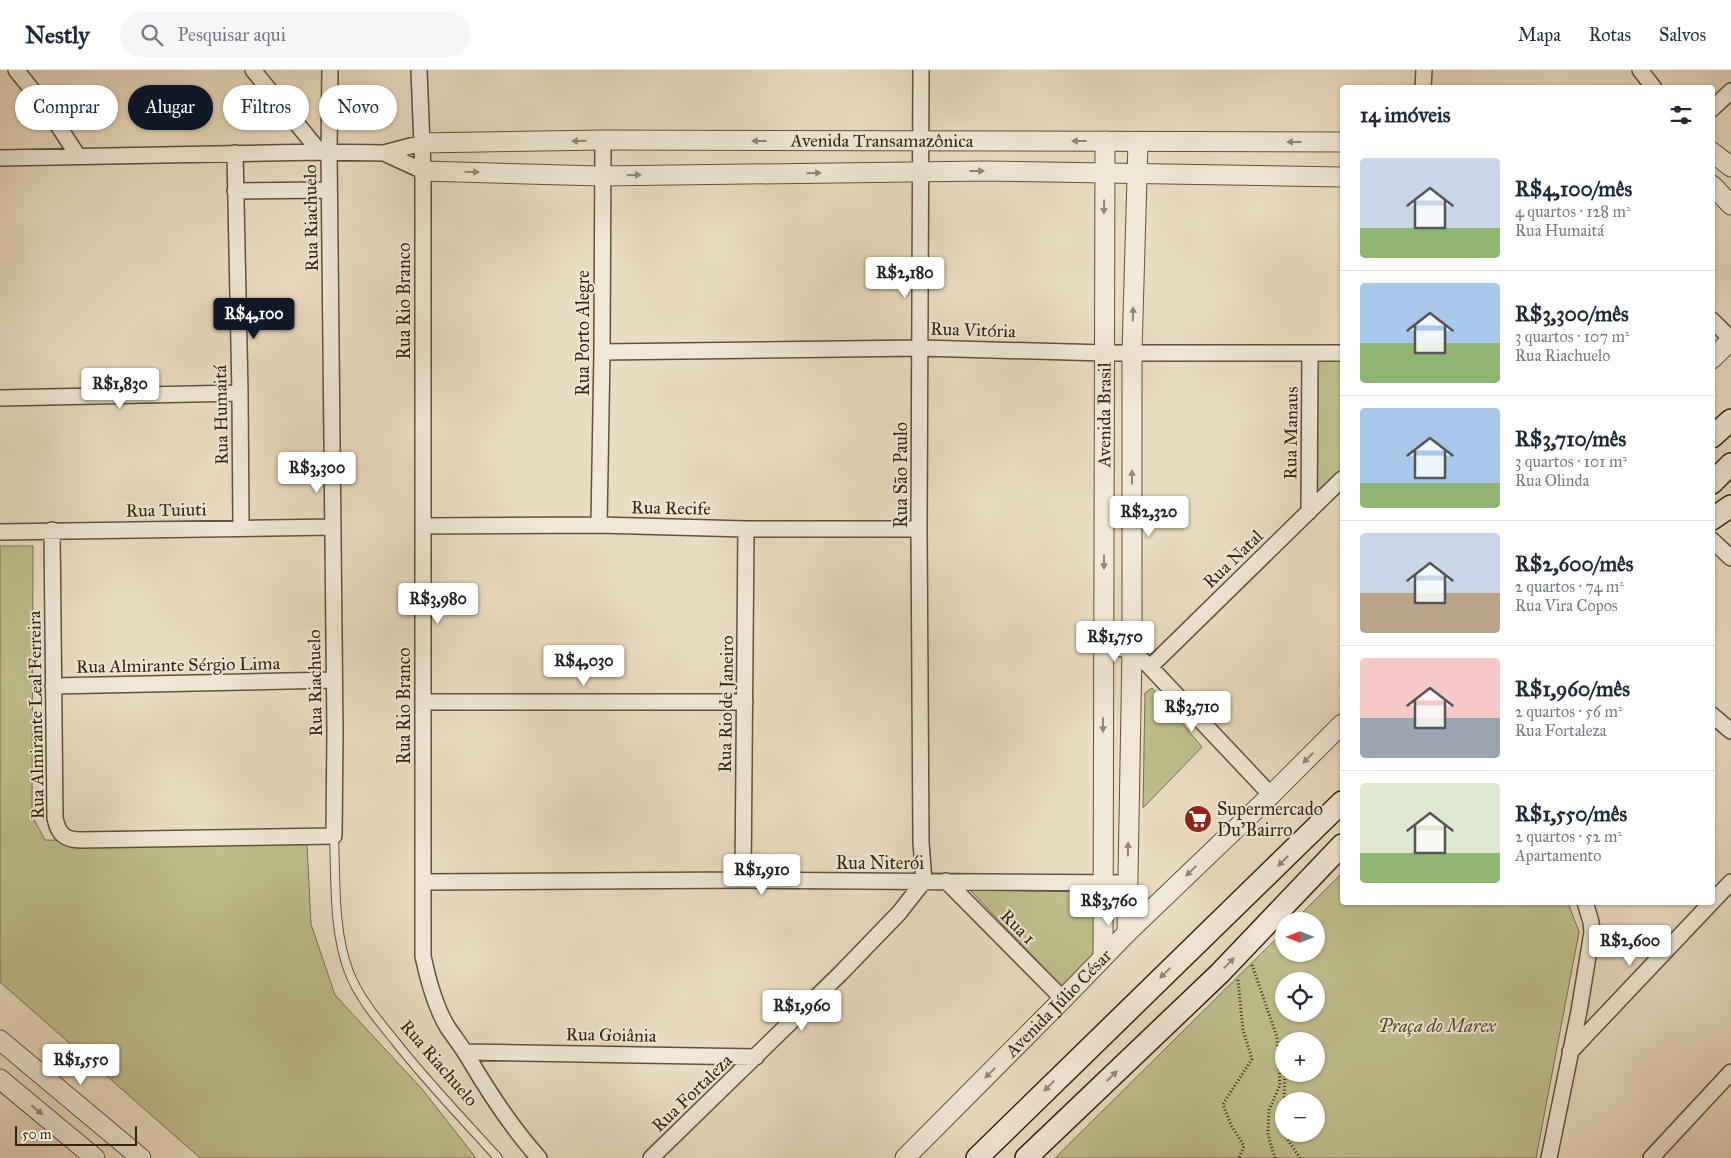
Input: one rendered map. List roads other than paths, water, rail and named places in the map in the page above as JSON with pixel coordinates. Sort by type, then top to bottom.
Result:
[{"type":"main road","points":[[1715,434],[1731,420]]},
{"type":"main road","points":[[1715,480],[1731,464]]},
{"type":"main road","points":[[1715,517],[1731,506]]},
{"type":"main road","points":[[977,1158],[1340,804]]},
{"type":"main road","points":[[1027,1157],[1241,951],[1340,847]]},
{"type":"street","points":[[16,70],[46,107],[78,156]]},
{"type":"street","points":[[253,70],[325,152]]},
{"type":"street","name":"Rua Riachuelo","points":[[330,70],[325,152],[329,190],[334,836]]},
{"type":"street","name":"Rua Rio Branco","points":[[419,70],[423,171],[424,956],[428,978],[436,1003],[448,1027],[493,1099],[539,1158]]},
{"type":"street","name":"Rua São Paulo","points":[[921,70],[919,529],[921,842],[924,881]]},
{"type":"street","points":[[1423,85],[1424,70]]},
{"type":"street","points":[[1640,70],[1652,85]]},
{"type":"street","points":[[1715,106],[1731,91]]},
{"type":"street","name":"Avenida Transamazônica","points":[[422,143],[603,140],[1340,142]]},
{"type":"street","name":"Rua Porto Alegre","points":[[599,525],[602,352],[601,176],[603,140]]},
{"type":"street","name":"Avenida Brasil","points":[[1103,957],[1105,141]]},
{"type":"street","name":"Avenida Brasil","points":[[1127,933],[1132,651],[1132,352],[1138,142]]},
{"type":"street","points":[[0,158],[325,152],[384,153],[422,143]]},
{"type":"street","points":[[384,153],[423,171]]},
{"type":"street","name":"Rua Humaitá","points":[[235,154],[241,527]]},
{"type":"street","points":[[1715,154],[1731,167]]},
{"type":"street","name":"Avenida Transamazônica","points":[[423,171],[601,176],[920,172],[1138,173],[1340,177]]},
{"type":"street","points":[[1715,189],[1731,205]]},
{"type":"street","points":[[236,191],[329,190]]},
{"type":"street","points":[[1715,323],[1731,340],[1715,355]]},
{"type":"street","name":"Rua Vitória","points":[[602,352],[920,348],[1105,353],[1340,354]]},
{"type":"street","name":"Rua Manaus","points":[[1309,512],[1310,354]]},
{"type":"street","points":[[0,398],[240,393]]},
{"type":"street","name":"Rua Natal","points":[[1150,667],[1340,481]]},
{"type":"street","name":"Rua Recife","points":[[423,526],[599,525],[919,529]]},
{"type":"street","name":"Rua Tuiuti","points":[[0,532],[333,527]]},
{"type":"street","name":"Rua Rio de Janeiro","points":[[743,880],[746,528]]},
{"type":"street","name":"Rua Almirante Leal Ferreira","points":[[52,530],[55,818],[59,831],[65,837],[73,840],[334,836]]},
{"type":"street","points":[[1715,543],[1731,558]]},
{"type":"street","points":[[1103,645],[1132,651],[1150,667],[1271,795]]},
{"type":"street","name":"Rua Almirante Sérgio Lima","points":[[53,686],[334,680]]},
{"type":"street","points":[[423,702],[745,702]]},
{"type":"street","points":[[1715,719],[1731,731]]},
{"type":"street","name":"Avenida Júlio César","points":[[905,1158],[1127,933],[1340,726]]},
{"type":"street","name":"Rua Niterói","points":[[423,882],[743,880],[1128,883]]},
{"type":"street","name":"Rua Fortaleza","points":[[651,1158],[756,1057],[899,913],[924,881]]},
{"type":"street","name":"Rua 1","points":[[946,881],[1063,999]]},
{"type":"street","points":[[1715,899],[1731,882]]},
{"type":"street","points":[[1549,1158],[1579,1010],[1592,932],[1586,905]]},
{"type":"street","points":[[1570,1053],[1709,905]]},
{"type":"street","points":[[0,1040],[141,1158]]},
{"type":"street","name":"Rua Goiânia","points":[[465,1052],[756,1057]]},
{"type":"street","points":[[1652,1158],[1731,1072]]},
{"type":"street","points":[[0,1079],[95,1158]]},
{"type":"lane","name":"Rua Riachuelo","points":[[334,836],[339,929],[348,972],[381,1024],[413,1064],[498,1158]]},
{"type":"place","name":"Supermercado Du'Bairro","points":[[1198,819]]},
{"type":"park label","name":"Praça do Marex","points":[[1437,1026]]}]
